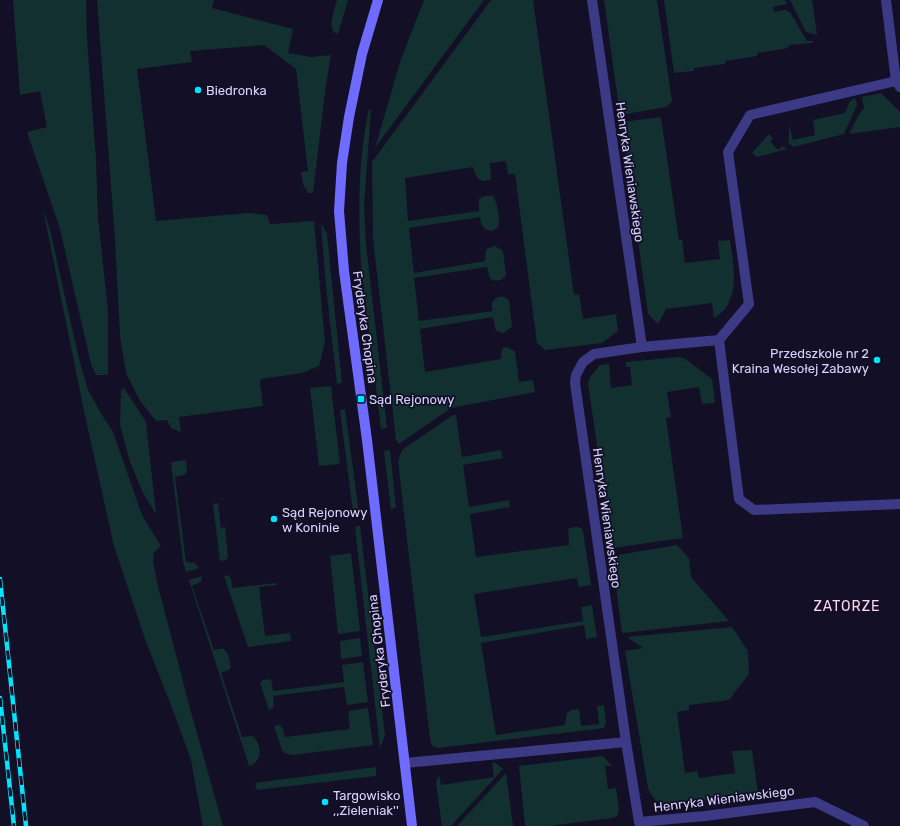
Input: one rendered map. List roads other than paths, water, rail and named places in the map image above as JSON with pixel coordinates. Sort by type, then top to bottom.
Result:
[{"type":"street","name":"Fryderyka Chopina","points":[[378,0],[362,54],[349,118],[342,163],[339,211],[344,271],[366,440],[412,826]]},
{"type":"street","name":"Henryka Wieniawskiego","points":[[592,0],[642,347]]},
{"type":"street","points":[[886,0],[898,84],[750,115],[728,152],[749,304],[719,340],[739,499],[754,510],[900,504]]},
{"type":"street","name":"Henryka Wieniawskiego","points":[[719,340],[642,347],[594,354],[583,362],[576,374],[575,383],[626,742],[639,822],[705,816],[815,802],[864,826]]},
{"type":"street","points":[[405,764],[626,742]]},
{"type":"railway","points":[[0,579],[26,826]]},
{"type":"railway","points":[[0,698],[14,826]]},
{"type":"place","name":"Biedronka","points":[[198,90]]},
{"type":"place","name":"Przedszkole nr 2 Kraina Wesołej Zabawy","points":[[877,360]]},
{"type":"place","name":"Sąd Rejonowy","points":[[361,399]]},
{"type":"place","name":"Sąd Rejonowy w Koninie","points":[[274,519]]},
{"type":"place","name":"Targowisko ,,Zieleniak''","points":[[325,802]]},
{"type":"district","name":"ZATORZE","points":[[847,606]]}]
